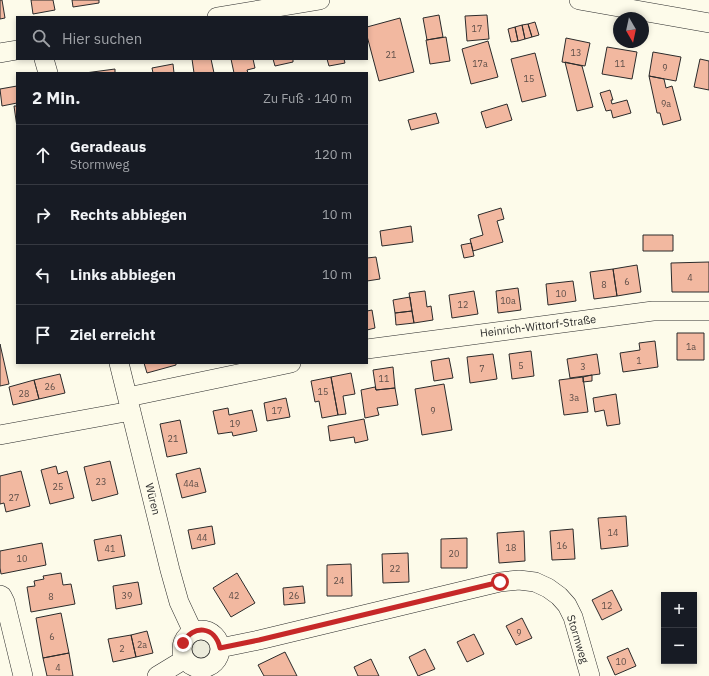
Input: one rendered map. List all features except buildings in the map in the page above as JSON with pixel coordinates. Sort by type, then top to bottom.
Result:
[{"type":"street","points":[[224,16],[320,0]]},
{"type":"street","points":[[579,0],[611,2],[709,22]]},
{"type":"street","points":[[0,53],[16,50]]},
{"type":"street","points":[[44,60],[48,72]]},
{"type":"street","name":"Heinrich-Wittorf-Straße","points":[[368,349],[653,311],[709,311]]},
{"type":"street","name":"Würen","points":[[119,364],[170,570],[179,602],[193,632]]},
{"type":"street","points":[[0,435],[287,364]]},
{"type":"street","name":"Stormweg","points":[[220,648],[500,582],[519,580],[535,582],[548,588],[559,596],[567,605],[574,617],[590,676]]},
{"type":"street","points":[[0,595],[6,602],[4,614],[23,676]]},
{"type":"street","points":[[197,630],[210,632],[215,636],[220,648],[216,660],[216,670],[193,666],[185,659],[182,650],[186,637],[197,630]]},
{"type":"street","points":[[157,676],[185,659]]},
{"type":"shaded area","points":[[197,640],[205,640],[210,645],[208,656],[205,658],[197,658],[192,653],[192,645]]},
{"type":"route","points":[[183,643],[186,637],[191,633],[197,630],[203,630],[210,632],[215,636],[220,648],[500,582]]}]
